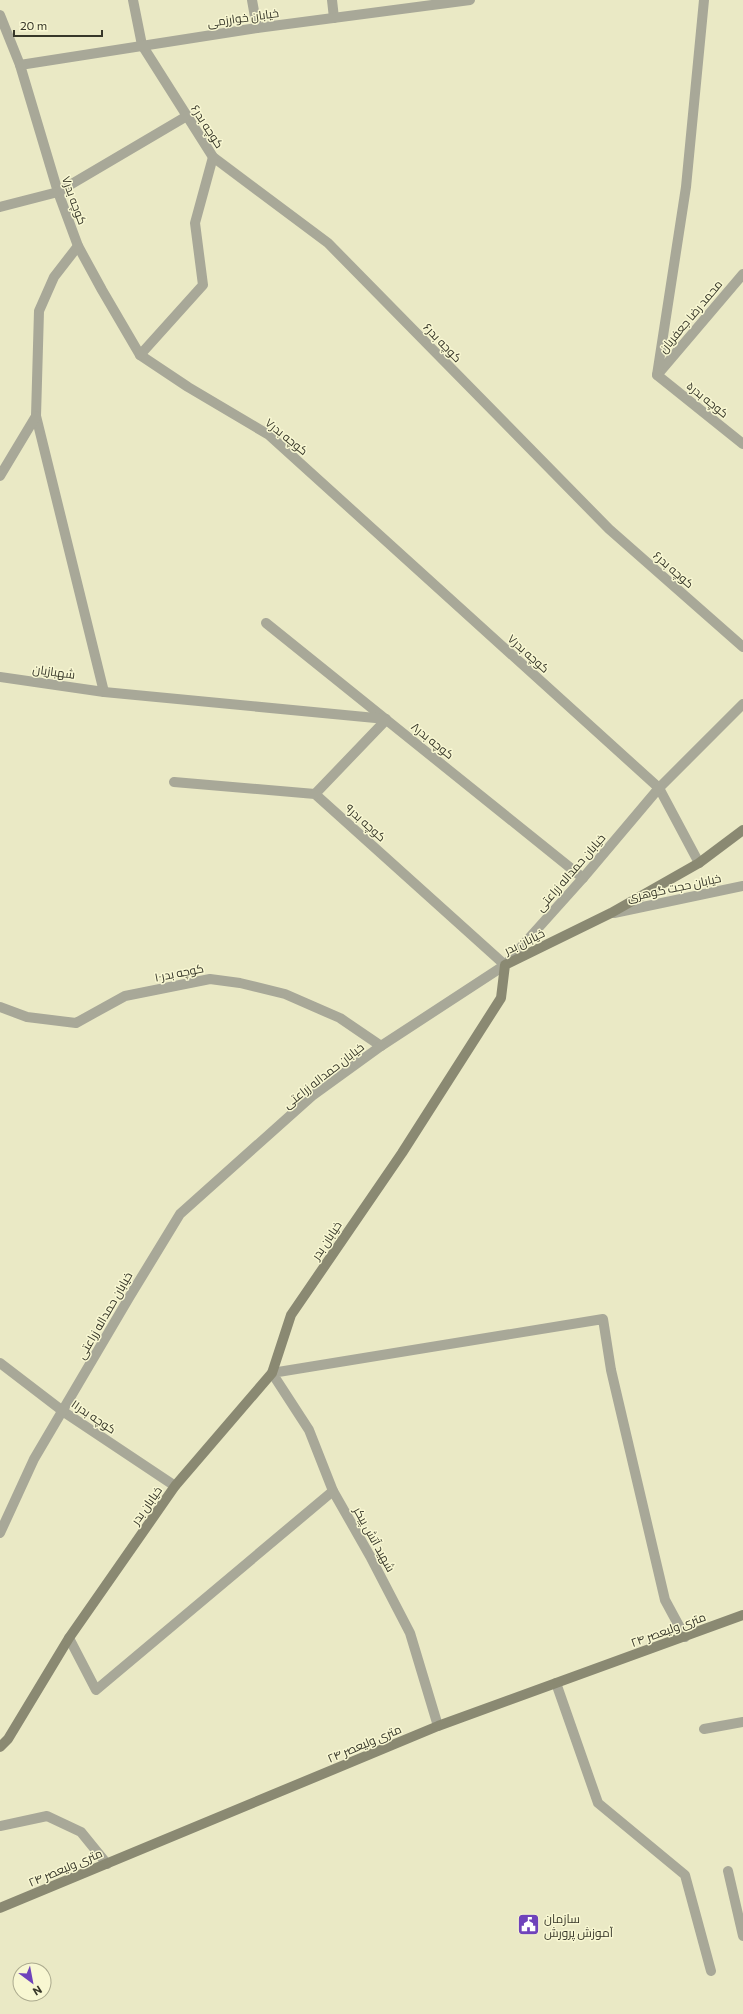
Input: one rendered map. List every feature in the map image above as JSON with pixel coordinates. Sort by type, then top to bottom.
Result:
[{"type":"street","points":[[133,0],[142,45]]},
{"type":"street","points":[[252,0],[257,28]]},
{"type":"street","points":[[332,0],[334,18]]},
{"type":"street","name":"خیابان خوارزمی","points":[[20,65],[257,28],[470,0]]},
{"type":"street","points":[[657,375],[686,187],[704,0]]},
{"type":"street","name":"کوچه بدر۷","points":[[0,15],[20,65],[58,192],[78,246],[140,355],[188,387],[269,436],[659,788],[699,863]]},
{"type":"street","name":"کوچه بدر۶","points":[[142,45],[213,157],[328,243],[609,529],[743,647]]},
{"type":"street","points":[[0,207],[58,192],[186,116]]},
{"type":"street","points":[[140,355],[203,285],[195,223],[213,157]]},
{"type":"street","points":[[78,246],[54,277],[39,311],[36,416],[104,692]]},
{"type":"street","name":"محمد رضا جعفریان","points":[[657,375],[743,274]]},
{"type":"street","name":"کوچه بدر۵","points":[[657,375],[743,444]]},
{"type":"street","points":[[0,476],[36,416]]},
{"type":"street","name":"کوچه بدر۸","points":[[266,623],[583,878]]},
{"type":"street","name":"شهبازیان","points":[[0,677],[104,692],[386,720]]},
{"type":"street","name":"خیابان حمداله زراعتی","points":[[0,1533],[34,1459],[64,1412],[130,1296],[180,1214],[312,1096],[381,1046],[505,965],[583,878],[659,788],[743,704]]},
{"type":"street","points":[[174,782],[315,794],[386,720]]},
{"type":"street","name":"کوچه بدر۹","points":[[315,794],[505,965]]},
{"type":"street","name":"خیابان بدر","points":[[0,1747],[8,1740],[69,1638],[175,1486],[272,1373],[291,1315],[402,1153],[501,998],[505,965],[611,913],[699,863],[743,830]]},
{"type":"street","name":"خیابان حجت گوهری","points":[[611,913],[743,886]]},
{"type":"street","name":"کوچه بدر۱۰","points":[[0,1007],[27,1017],[76,1023],[125,996],[210,979],[240,983],[285,994],[340,1018],[381,1046]]},
{"type":"street","points":[[272,1373],[603,1319],[611,1370],[665,1600],[685,1637]]},
{"type":"street","name":"کوچه بدر۱۱","points":[[0,1364],[64,1412],[175,1486]]},
{"type":"street","name":"شهید آتش پیکر","points":[[272,1373],[308,1430],[334,1491],[410,1633],[438,1726]]},
{"type":"street","points":[[69,1638],[96,1690],[334,1491]]},
{"type":"street","name":"۲۴ متری ولیعصر","points":[[0,1908],[438,1726],[743,1615]]},
{"type":"street","points":[[556,1683],[598,1802],[685,1875],[711,1971]]},
{"type":"street","points":[[704,1730],[743,1722]]},
{"type":"street","points":[[0,1826],[47,1816],[81,1832],[107,1864]]},
{"type":"street","points":[[728,1871],[743,1936]]},
{"type":"place","name":"سازمان آموزش پرورش","points":[[528,1925]]}]
